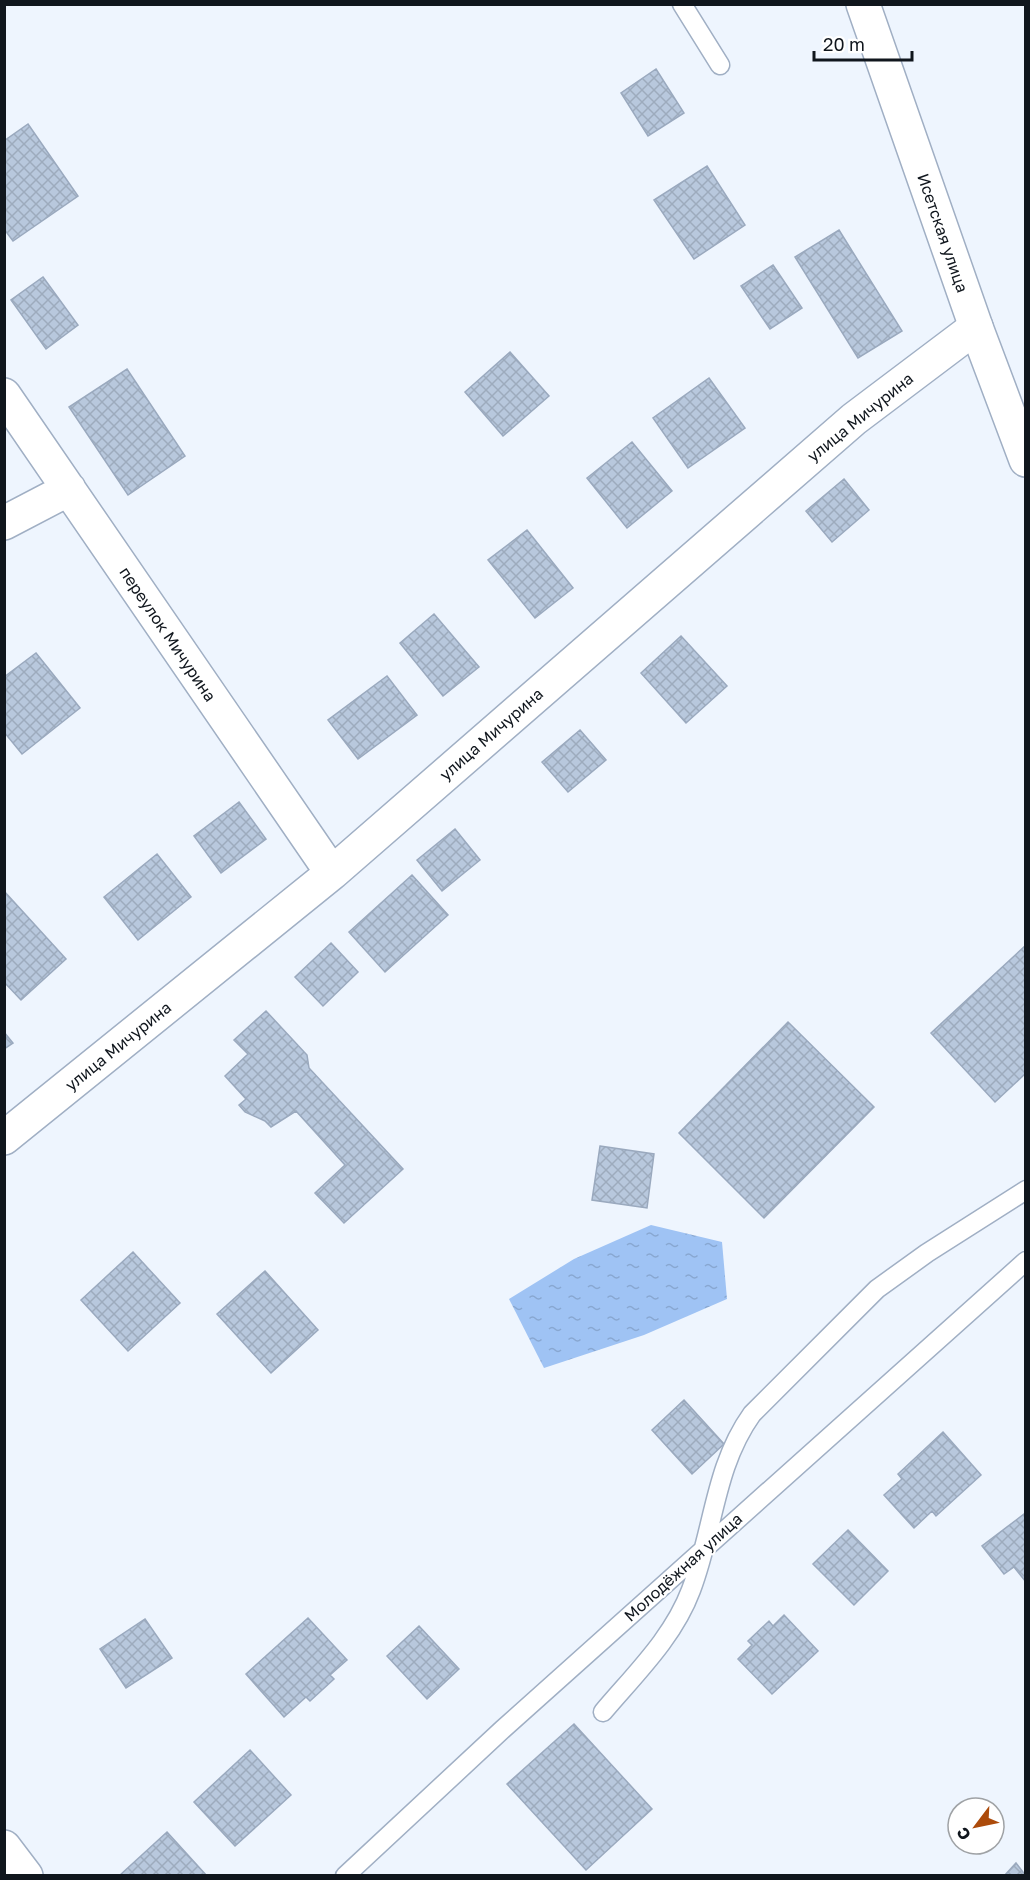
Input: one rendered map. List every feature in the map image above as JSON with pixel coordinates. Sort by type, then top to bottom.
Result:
[{"type":"street","name":"Исетская улица","points":[[863,4],[976,327],[1026,460]]},
{"type":"street","name":"улица Мичурина","points":[[4,1138],[332,873],[854,419],[976,327]]},
{"type":"street","name":"переулок Мичурина","points":[[4,395],[332,873]]},
{"type":"street","points":[[4,523],[69,489]]},
{"type":"street","points":[[4,1847],[26,1875]]},
{"type":"lane","points":[[682,4],[720,65]]},
{"type":"lane","points":[[603,1712],[667,1637],[690,1592],[706,1546],[725,1461],[735,1437],[752,1414],[877,1289],[927,1253],[1026,1190]]},
{"type":"lane","name":"Молодёжная улица","points":[[345,1875],[706,1546],[1026,1261]]},
{"type":"water","points":[[651,1225],[722,1242],[727,1299],[644,1335],[544,1368],[509,1299],[574,1259]]},
{"type":"building","points":[[656,69],[684,113],[648,136],[621,93]]},
{"type":"building","points":[[28,124],[78,196],[13,241],[4,229],[4,141]]},
{"type":"building","points":[[707,166],[745,225],[694,259],[654,200]]},
{"type":"building","points":[[839,230],[902,331],[858,358],[795,257]]},
{"type":"building","points":[[773,265],[802,308],[770,329],[741,286]]},
{"type":"building","points":[[43,277],[78,325],[46,349],[11,300]]},
{"type":"building","points":[[510,352],[549,396],[503,436],[465,392]]},
{"type":"building","points":[[127,369],[185,456],[128,495],[69,407]]},
{"type":"building","points":[[709,378],[745,428],[688,468],[653,418]]},
{"type":"building","points":[[632,442],[672,491],[627,528],[587,478]]},
{"type":"building","points":[[844,479],[869,510],[832,542],[806,511]]},
{"type":"building","points":[[527,530],[573,588],[535,618],[488,560]]},
{"type":"building","points":[[434,614],[479,667],[443,696],[400,643]]},
{"type":"building","points":[[681,636],[727,686],[686,723],[641,673]]},
{"type":"building","points":[[36,653],[80,708],[22,754],[4,732],[4,677]]},
{"type":"building","points":[[387,676],[417,715],[358,759],[328,720]]},
{"type":"building","points":[[580,730],[606,760],[568,792],[542,762]]},
{"type":"building","points":[[239,802],[266,839],[221,873],[194,836]]},
{"type":"building","points":[[455,829],[480,860],[442,891],[417,860]]},
{"type":"building","points":[[157,854],[191,897],[138,940],[104,897]]},
{"type":"building","points":[[412,875],[448,915],[385,972],[349,932]]},
{"type":"building","points":[[4,891],[66,959],[21,1000],[4,982]]},
{"type":"building","points":[[331,943],[358,972],[323,1006],[295,977]]},
{"type":"building","points":[[1026,945],[1026,1073],[995,1102],[931,1033]]},
{"type":"building","points":[[266,1011],[307,1055],[309,1068],[403,1169],[344,1223],[315,1193],[345,1165],[296,1111],[271,1127],[265,1121],[245,1112],[239,1105],[246,1099],[225,1076],[248,1054],[234,1040]]},
{"type":"building","points":[[788,1022],[874,1107],[764,1218],[679,1133]]},
{"type":"building","points":[[4,1032],[13,1043],[4,1049]]},
{"type":"building","points":[[600,1146],[654,1154],[647,1208],[592,1200]]},
{"type":"building","points":[[133,1252],[180,1303],[128,1351],[81,1300]]},
{"type":"building","points":[[265,1271],[318,1330],[271,1373],[217,1314]]},
{"type":"building","points":[[684,1400],[724,1444],[692,1474],[652,1430]]},
{"type":"building","points":[[943,1432],[981,1475],[936,1516],[932,1511],[914,1528],[884,1495],[902,1479],[898,1474]]},
{"type":"building","points":[[1024,1514],[1026,1516],[1026,1582],[1014,1567],[1004,1574],[982,1546]]},
{"type":"building","points":[[848,1530],[888,1571],[854,1605],[813,1564]]},
{"type":"building","points":[[784,1615],[818,1651],[772,1694],[738,1659],[752,1645],[748,1641],[769,1621],[773,1626]]},
{"type":"building","points":[[308,1618],[347,1660],[330,1675],[334,1679],[310,1701],[306,1697],[284,1717],[246,1674]]},
{"type":"building","points":[[145,1619],[172,1658],[126,1688],[100,1649]]},
{"type":"building","points":[[419,1626],[459,1669],[427,1699],[387,1656]]},
{"type":"building","points":[[574,1724],[652,1809],[586,1870],[507,1784]]},
{"type":"building","points":[[250,1750],[291,1795],[235,1846],[194,1802]]},
{"type":"building","points":[[167,1832],[207,1876],[119,1876]]},
{"type":"building","points":[[1016,1863],[1026,1876],[1004,1876]]}]
